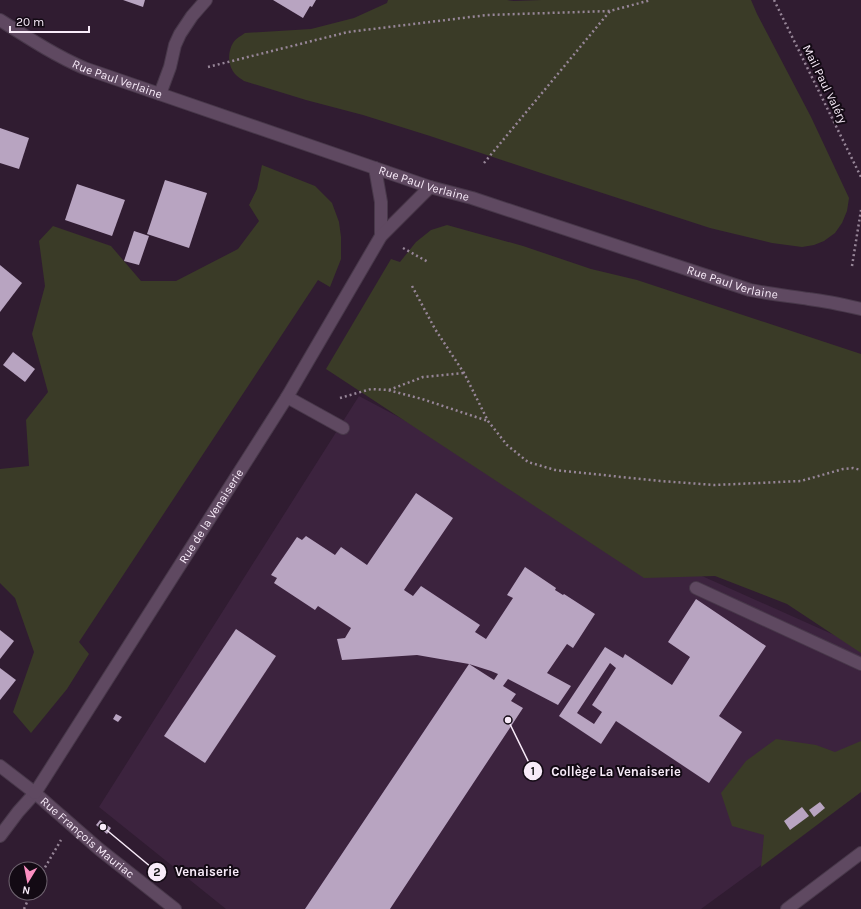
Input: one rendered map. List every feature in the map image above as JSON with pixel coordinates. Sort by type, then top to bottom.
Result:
[{"type":"street","points":[[160,94],[170,67],[175,45],[180,34],[192,16],[206,0]]},
{"type":"street","name":"Rue Paul Verlaine","points":[[0,20],[47,49],[88,69],[430,187],[472,198],[750,290],[840,304],[861,309]]},
{"type":"street","points":[[375,168],[381,202],[381,236]]},
{"type":"street","name":"Rue de la Venaiserie","points":[[0,836],[35,793],[287,397],[381,236],[430,187]]},
{"type":"street","points":[[287,397],[343,428]]},
{"type":"street","points":[[696,588],[861,664]]},
{"type":"street","name":"Rue François Mauriac","points":[[0,766],[35,793],[99,849],[175,909]]},
{"type":"street","points":[[786,909],[861,853]]},
{"type":"path","points":[[208,67],[348,32],[487,15],[610,11],[651,0]]},
{"type":"path","name":"Mail Paul Valéry","points":[[774,0],[861,177]]},
{"type":"path","points":[[484,163],[610,11]]},
{"type":"path","points":[[852,266],[861,210]]},
{"type":"path","points":[[403,248],[428,262]]},
{"type":"path","points":[[412,286],[436,329],[464,373],[488,422],[507,445],[528,462],[555,470],[715,485],[801,481],[843,469],[853,468],[861,470]]},
{"type":"path","points":[[388,390],[423,377],[464,373]]},
{"type":"path","points":[[340,398],[371,389],[388,390],[422,399],[488,422]]},
{"type":"path","points":[[48,862],[61,840]]},
{"type":"shaded area","points":[[359,396],[673,563],[861,647],[861,792],[701,909],[226,909],[99,807]]},
{"type":"green space","points":[[388,0],[751,0],[811,117],[849,198],[847,211],[842,223],[835,233],[824,241],[814,245],[802,247],[772,243],[710,228],[430,136],[244,81],[233,72],[231,68],[229,55],[231,47],[236,40],[245,33],[311,29],[354,18],[387,3]]},
{"type":"green space","points":[[262,165],[315,186],[332,203],[339,222],[341,259],[330,287],[318,280],[79,642],[89,654],[67,689],[31,733],[13,712],[34,652],[15,598],[0,583],[0,469],[29,466],[26,420],[48,392],[32,334],[45,286],[39,241],[53,226],[111,246],[141,281],[176,281],[238,249],[259,221],[249,205],[257,189]]},
{"type":"green space","points":[[447,225],[523,246],[591,269],[637,280],[861,354],[861,653],[787,604],[715,576],[644,578],[326,369],[391,259],[400,262],[416,242],[431,230]]},
{"type":"green space","points":[[776,739],[816,745],[835,752],[861,741],[861,792],[761,867],[764,835],[732,826],[721,793],[746,761]]},
{"type":"building","points":[[123,0],[145,0],[143,7]]},
{"type":"building","points":[[273,0],[316,0],[312,7],[310,6],[303,18]]},
{"type":"building","points":[[0,128],[29,138],[19,169],[0,163]]},
{"type":"building","points":[[165,180],[207,193],[189,248],[147,234]]},
{"type":"building","points":[[77,184],[125,200],[112,236],[65,220]]},
{"type":"building","points":[[134,231],[149,236],[139,265],[124,261]]},
{"type":"building","points":[[0,265],[22,283],[0,312]]},
{"type":"building","points":[[13,352],[35,369],[25,382],[3,365]]},
{"type":"building","points":[[416,493],[453,518],[404,590],[413,596],[421,586],[480,625],[475,632],[486,639],[513,598],[507,595],[525,567],[556,588],[555,590],[563,595],[564,594],[595,614],[573,648],[567,644],[547,673],[571,686],[558,705],[508,679],[503,686],[516,694],[511,701],[523,708],[390,909],[305,909],[469,664],[417,655],[342,660],[337,639],[345,638],[351,628],[318,606],[315,610],[274,583],[277,578],[271,575],[297,537],[302,540],[306,536],[335,555],[341,547],[367,565]],"holes":[[[469,664],[498,674],[494,680]]]},
{"type":"building","points":[[696,599],[766,646],[719,716],[742,732],[709,783],[616,721],[601,744],[559,716],[605,647],[623,658],[625,654],[672,685],[690,657],[668,642]],"holes":[[[610,663],[616,668],[592,705],[602,712],[594,724],[577,713]]]},
{"type":"building","points":[[236,629],[276,656],[205,763],[164,736]]},
{"type":"building","points":[[0,630],[14,641],[0,659]]},
{"type":"building","points":[[0,668],[16,680],[0,700]]},
{"type":"building","points":[[116,714],[122,717],[118,722],[113,719]]},
{"type":"building","points":[[820,802],[825,808],[814,817],[809,810]]},
{"type":"building","points":[[802,807],[809,816],[790,830],[784,821]]},
{"type":"building","points":[[100,820],[111,828],[107,834],[96,825]]},
{"type":"place","name":"Collège La Venaiserie","points":[[508,720]]},
{"type":"place","name":"Venaiserie","points":[[103,827]]}]
